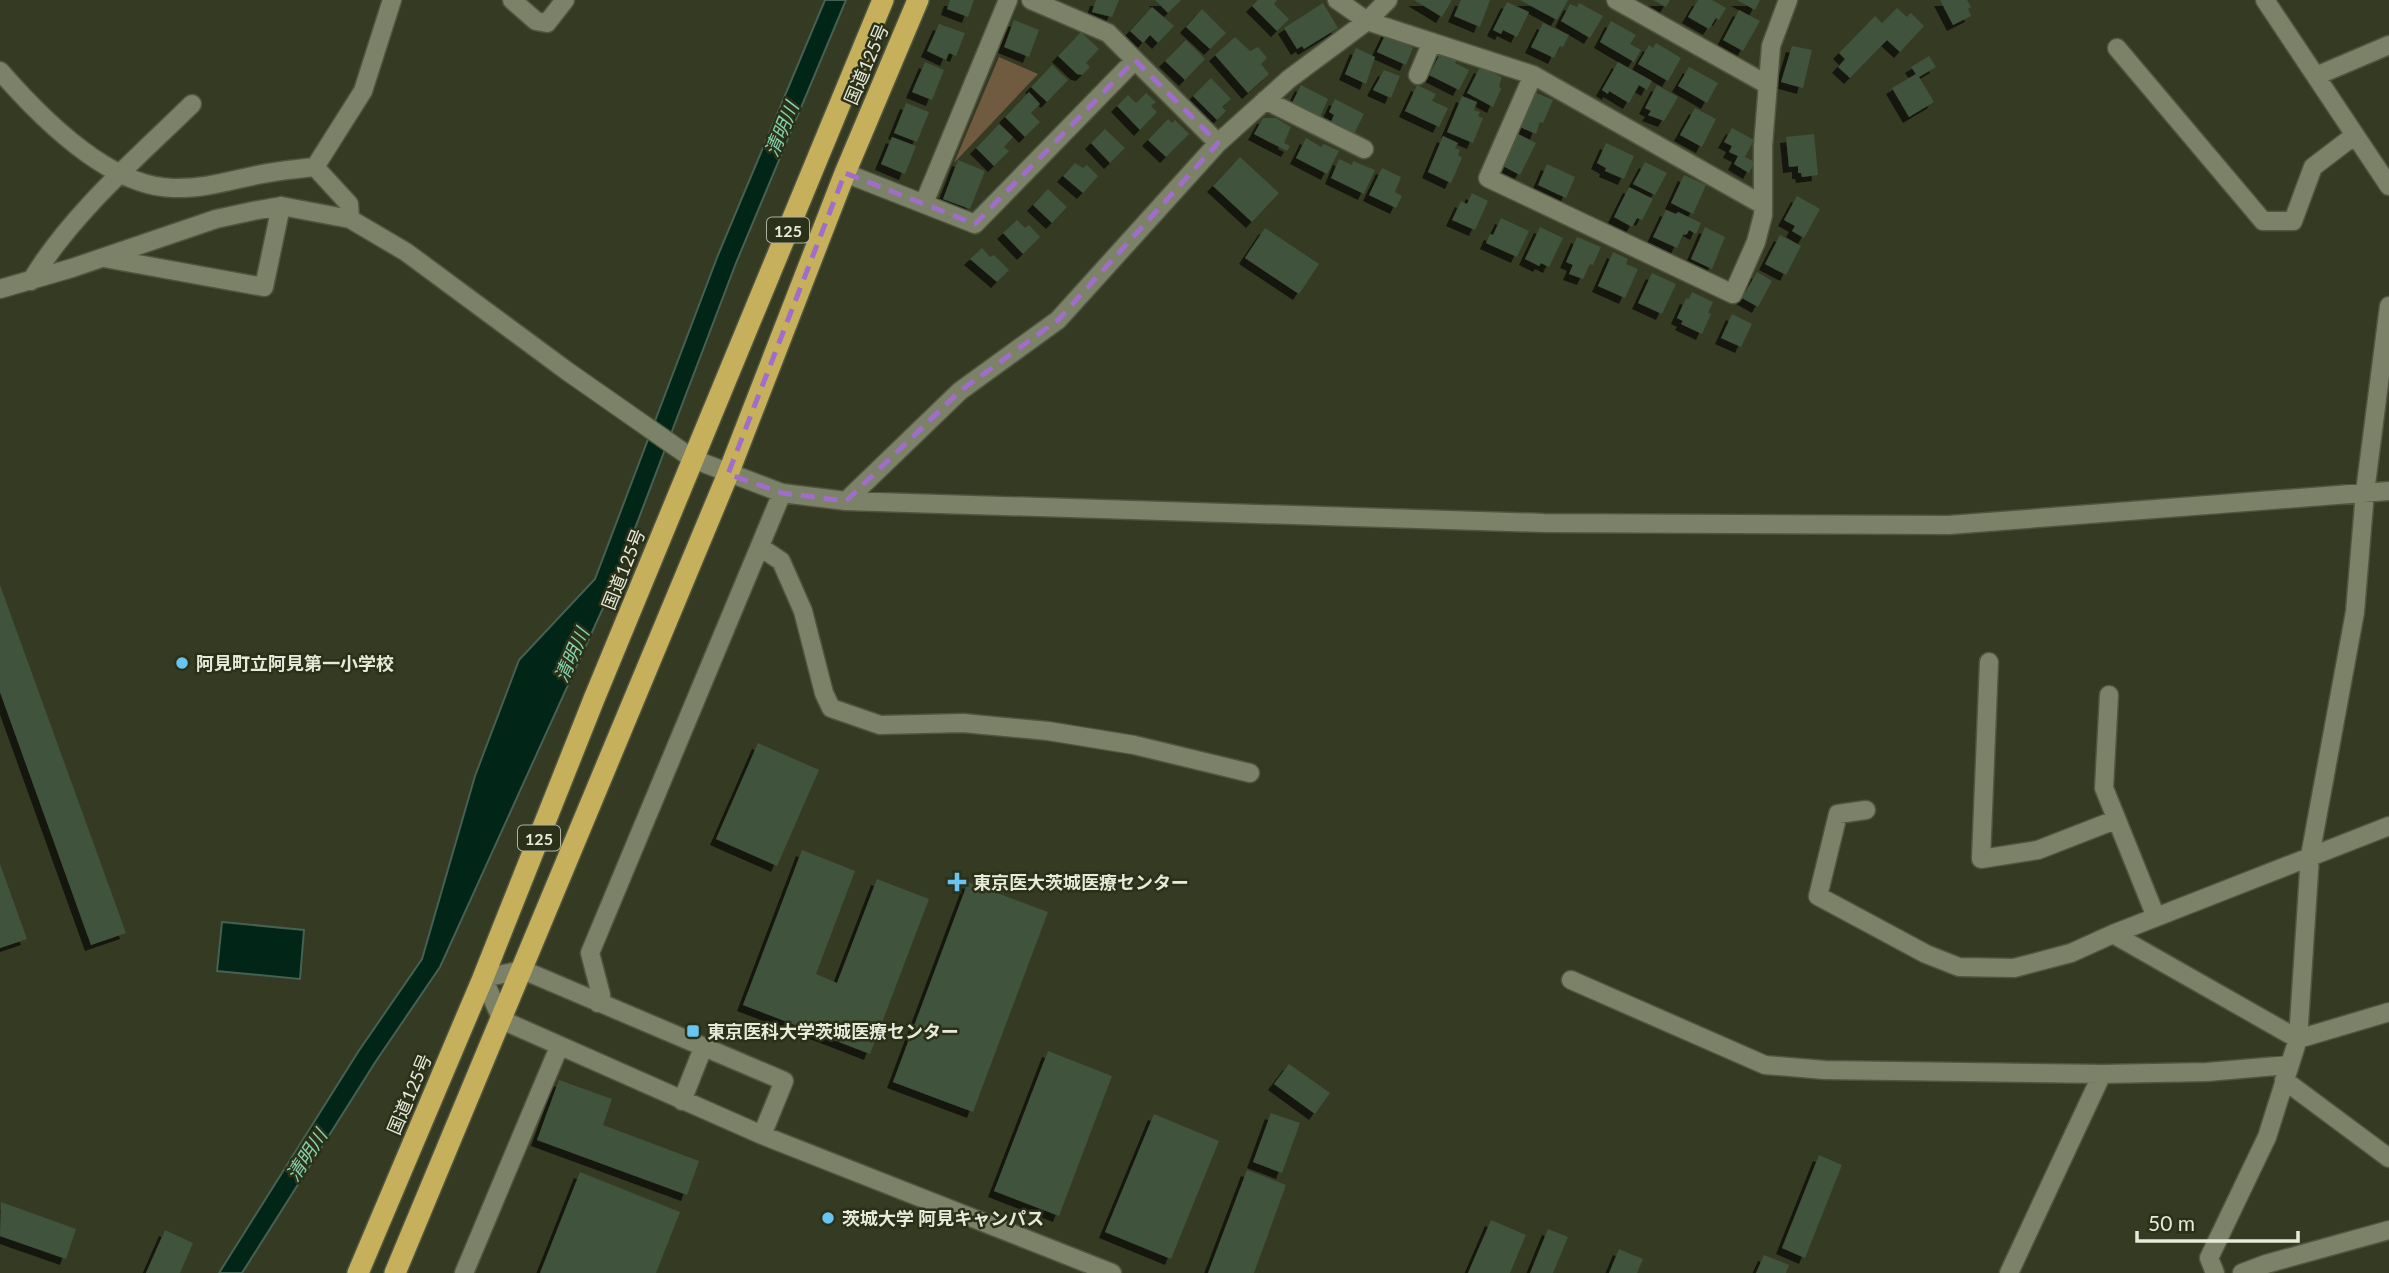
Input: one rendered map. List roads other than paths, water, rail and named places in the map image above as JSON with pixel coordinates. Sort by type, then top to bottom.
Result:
[{"type":"highway","name":"国道125号","points":[[358,1273],[483,978],[693,459],[883,0]]},
{"type":"highway","name":"国道125号","points":[[396,1273],[728,474],[845,173],[918,0]]},
{"type":"street","points":[[512,0],[536,21],[547,23],[565,0]]},
{"type":"street","points":[[924,203],[1008,0]]},
{"type":"street","points":[[1031,0],[1108,33],[1218,144]]},
{"type":"street","points":[[1337,0],[1367,21],[1534,75],[1763,205]]},
{"type":"street","points":[[846,501],[960,391],[1058,320],[1218,144],[1289,79],[1367,21],[1388,0]]},
{"type":"street","points":[[1616,0],[1768,85]]},
{"type":"street","points":[[1534,75],[1488,178],[1732,294],[1756,242],[1763,215],[1763,146],[1771,46],[1788,0]]},
{"type":"street","points":[[2265,0],[2389,186]]},
{"type":"street","points":[[316,167],[363,91],[390,1]]},
{"type":"street","points":[[1418,75],[1432,42]]},
{"type":"street","points":[[2316,76],[2389,45]]},
{"type":"street","points":[[2117,48],[2263,221],[2292,221],[2312,167],[2355,135]]},
{"type":"street","points":[[845,173],[975,224],[1135,60]]},
{"type":"street","points":[[0,71],[22,96],[80,148],[120,174],[139,182],[171,188],[209,186],[260,174],[316,167]]},
{"type":"street","points":[[1265,100],[1364,149]]},
{"type":"street","points":[[31,281],[48,253],[120,174],[192,104]]},
{"type":"street","points":[[316,167],[349,204],[349,219]]},
{"type":"street","points":[[102,257],[264,287],[281,206]]},
{"type":"street","points":[[0,289],[216,219],[281,206],[349,219],[406,252],[567,371],[693,459],[782,492],[846,501],[1544,523],[1949,525],[2389,491]]},
{"type":"street","points":[[2215,1273],[2209,1258],[2267,1137],[2298,1039],[2311,856],[2355,612],[2365,492],[2389,306]]},
{"type":"street","points":[[598,1003],[601,995],[590,953],[782,492]]},
{"type":"street","points":[[760,547],[781,561],[798,599],[824,693],[831,708],[880,725],[963,723],[1048,731],[1134,745],[1250,773]]},
{"type":"street","points":[[1989,662],[1981,859],[2038,850],[2115,820]]},
{"type":"street","points":[[2109,695],[2104,788],[2156,917]]},
{"type":"street","points":[[1867,810],[1839,814],[1818,896],[1926,954],[1959,967],[2014,968],[2071,953],[2389,826]]},
{"type":"street","points":[[2113,934],[2298,1039],[2389,1012]]},
{"type":"street","points":[[762,1135],[785,1081],[523,970],[483,978],[502,1020],[559,1047],[762,1135],[1112,1273]]},
{"type":"street","points":[[1571,980],[1765,1065],[1825,1070],[2102,1074],[2286,1073],[2389,1158]]},
{"type":"street","points":[[464,1273],[559,1047]]},
{"type":"street","points":[[682,1101],[703,1048]]},
{"type":"street","points":[[2009,1273],[2102,1074]]},
{"type":"street","points":[[2242,1273],[2389,1230]]},
{"type":"water","name":"清明川","points":[[825,0],[846,0],[736,263],[613,586],[440,967],[376,1061],[242,1273],[219,1273],[358,1052],[422,959],[475,776],[519,660],[595,579],[718,255]]},
{"type":"water","points":[[222,922],[304,930],[300,979],[217,971]]},
{"type":"place","name":"阿見町立阿見第一小学校","points":[[182,663]]},
{"type":"place","name":"東京医大茨城医療センター","points":[[957,882]]},
{"type":"place","name":"東京医科大学茨城医療センター","points":[[693,1031]]},
{"type":"place","name":"茨城大学 阿見キャンパス","points":[[828,1218]]}]
